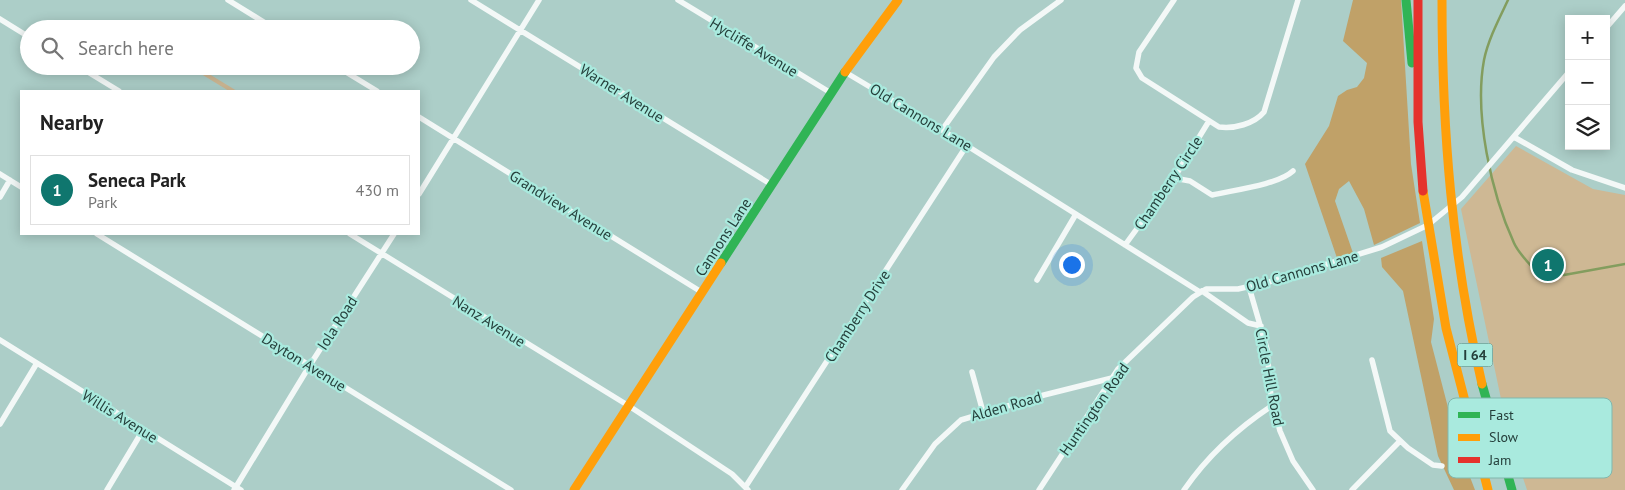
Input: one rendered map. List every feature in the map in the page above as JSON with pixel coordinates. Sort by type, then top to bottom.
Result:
[{"type":"main road","name":"Cannons Lane","points":[[574,490],[831,93],[871,33],[898,0]]},
{"type":"main road","points":[[1406,0],[1418,121]]},
{"type":"main road","name":"I 64","points":[[1418,0],[1418,121],[1426,212],[1451,346],[1464,398]]},
{"type":"main road","name":"I 64","points":[[1442,0],[1443,112],[1449,194],[1457,264],[1484,398]]},
{"type":"main road","name":"I 64","points":[[1508,478],[1512,490]]},
{"type":"street","points":[[228,0],[260,20]]},
{"type":"street","name":"Warner Avenue","points":[[471,0],[772,185]]},
{"type":"street","points":[[420,192],[539,0]]},
{"type":"street","name":"Hycliffe Avenue","points":[[678,0],[831,93]]},
{"type":"street","points":[[942,130],[1000,50],[1020,30],[1061,0]]},
{"type":"street","name":"Chamberry Circle","points":[[1174,0],[1139,52],[1136,68],[1142,78],[1209,121],[1219,127],[1232,128],[1257,119],[1264,112],[1298,0]]},
{"type":"street","points":[[1610,23],[1625,6]]},
{"type":"street","points":[[0,19],[20,31]]},
{"type":"street","name":"Old Cannons Lane","points":[[846,72],[967,145],[1201,292],[1249,287],[1382,247],[1422,229],[1449,209],[1482,176],[1565,77]]},
{"type":"street","points":[[93,75],[117,90]]},
{"type":"street","points":[[351,75],[375,90]]},
{"type":"street","name":"Grandview Avenue","points":[[420,118],[703,293]]},
{"type":"street","name":"Chamberry Circle","points":[[1125,245],[1174,178],[1209,121]]},
{"type":"street","points":[[1514,138],[1572,170],[1625,188]]},
{"type":"street","name":"Chamberry Drive","points":[[747,488],[967,145]]},
{"type":"street","points":[[1174,178],[1190,181],[1212,195],[1273,181],[1288,176],[1293,172]]},
{"type":"street","points":[[0,174],[20,186]]},
{"type":"street","points":[[0,197],[10,180]]},
{"type":"street","points":[[1037,280],[1076,214]]},
{"type":"street","name":"Dayton Avenue","points":[[99,235],[511,490]]},
{"type":"street","name":"Nanz Avenue","points":[[352,235],[629,406],[747,488]]},
{"type":"street","name":"Iola Road","points":[[237,489],[310,365],[393,235]]},
{"type":"street","name":"Circle Hill Road","points":[[1249,287],[1267,349],[1273,405],[1286,446],[1302,476],[1314,490]]},
{"type":"street","points":[[1201,292],[1248,323],[1261,326]]},
{"type":"street","name":"Huntington Road","points":[[1039,490],[1112,378],[1192,297],[1201,292]]},
{"type":"street","name":"Willis Avenue","points":[[0,340],[237,489]]},
{"type":"street","points":[[1372,360],[1384,418],[1390,431],[1400,441],[1433,465],[1442,466]]},
{"type":"street","points":[[0,424],[37,363]]},
{"type":"street","points":[[972,372],[983,412]]},
{"type":"street","name":"Alden Road","points":[[902,490],[947,431],[960,420],[983,412],[1112,378]]},
{"type":"street","points":[[1184,490],[1203,465],[1237,430],[1273,405]]},
{"type":"street","points":[[107,490],[143,430]]},
{"type":"street","points":[[1352,490],[1400,441]]},
{"type":"shaded area","points":[[1353,0],[1401,0],[1411,164],[1420,223],[1374,245],[1364,209],[1349,181],[1339,189],[1335,201],[1353,253],[1337,258],[1305,164],[1329,126],[1338,96],[1347,90],[1357,87],[1364,78],[1367,63],[1343,41]]},
{"type":"shaded area","points":[[203,75],[211,75],[235,90],[227,90]]},
{"type":"shaded area","points":[[1516,146],[1593,189],[1625,195],[1625,490],[1527,490],[1523,478],[1612,478],[1612,398],[1501,398],[1461,209]]},
{"type":"shaded area","points":[[1422,241],[1434,319],[1431,342],[1448,407],[1448,477],[1438,456],[1403,291],[1382,267],[1381,258]]},
{"type":"shaded area","points":[[1448,478],[1470,478],[1475,490],[1454,490]]},
{"type":"waterway","points":[[1508,0],[1486,52],[1481,81],[1481,104],[1483,128],[1492,177],[1498,201],[1514,243],[1532,267],[1564,275],[1625,264]]},
{"type":"traffic: fast","points":[[1406,0],[1412,63]]},
{"type":"traffic: fast","points":[[721,263],[845,72]]},
{"type":"traffic: fast","points":[[1482,384],[1486,398]]},
{"type":"traffic: fast","points":[[1509,478],[1512,490]]},
{"type":"traffic: slow","points":[[845,72],[898,0]]},
{"type":"traffic: slow","points":[[1442,0],[1444,97],[1451,193],[1463,288],[1482,384]]},
{"type":"traffic: slow","points":[[1423,191],[1446,328],[1464,398]]},
{"type":"traffic: slow","points":[[574,490],[721,263]]},
{"type":"traffic: slow","points":[[1485,478],[1488,490]]},
{"type":"traffic: jam","points":[[1418,0],[1418,122],[1423,191]]},
{"type":"place","name":"Seneca Park","points":[[1548,265]]}]
